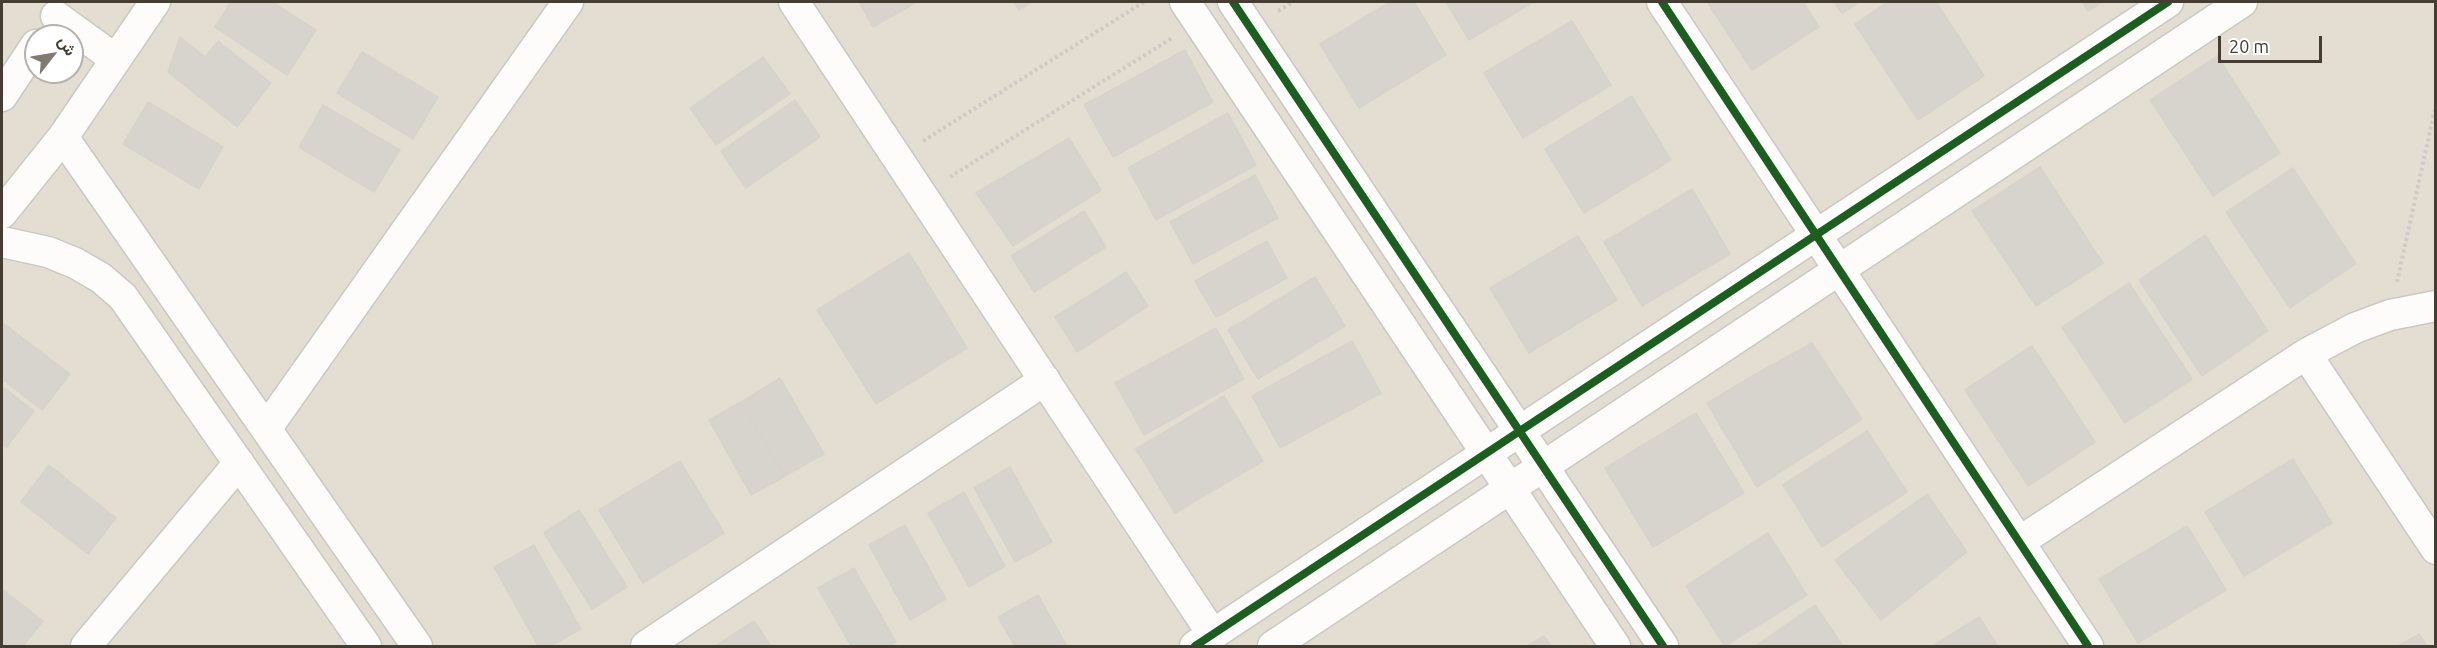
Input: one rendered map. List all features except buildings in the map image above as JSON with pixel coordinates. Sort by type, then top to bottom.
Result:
[{"type":"street","points":[[2,213],[63,136],[155,2]]},
{"type":"street","points":[[266,429],[568,2]]},
{"type":"street","points":[[794,2],[1045,380],[1204,641],[2168,2]]},
{"type":"street","points":[[1233,2],[1663,646]]},
{"type":"street","points":[[1662,2],[2088,646]]},
{"type":"street","points":[[2174,2],[2194,33]]},
{"type":"street","points":[[1273,646],[2242,2]]},
{"type":"street","points":[[1192,11],[1615,646]]},
{"type":"street","points":[[55,18],[115,59]]},
{"type":"street","points":[[2,96],[24,63]]},
{"type":"street","points":[[63,136],[417,646]]},
{"type":"street","points":[[2,242],[48,252],[75,263],[100,278],[123,297],[366,646]]},
{"type":"street","points":[[2019,542],[2306,354],[2355,328],[2390,315],[2436,306]]},
{"type":"street","points":[[2306,354],[2436,549]]},
{"type":"street","points":[[646,646],[1045,380]]},
{"type":"street","points":[[86,646],[239,463]]},
{"type":"path","points":[[897,157],[1144,2]]},
{"type":"path","points":[[922,195],[1192,11]]},
{"type":"path","points":[[2390,315],[2436,104]]},
{"type":"shaded area","points":[[2,2],[2435,2],[2435,646],[2,646]]},
{"type":"cycle path","points":[[1233,2],[1663,646]]},
{"type":"cycle path","points":[[1662,2],[2088,646]]},
{"type":"cycle path","points":[[1195,646],[2168,2]]}]
